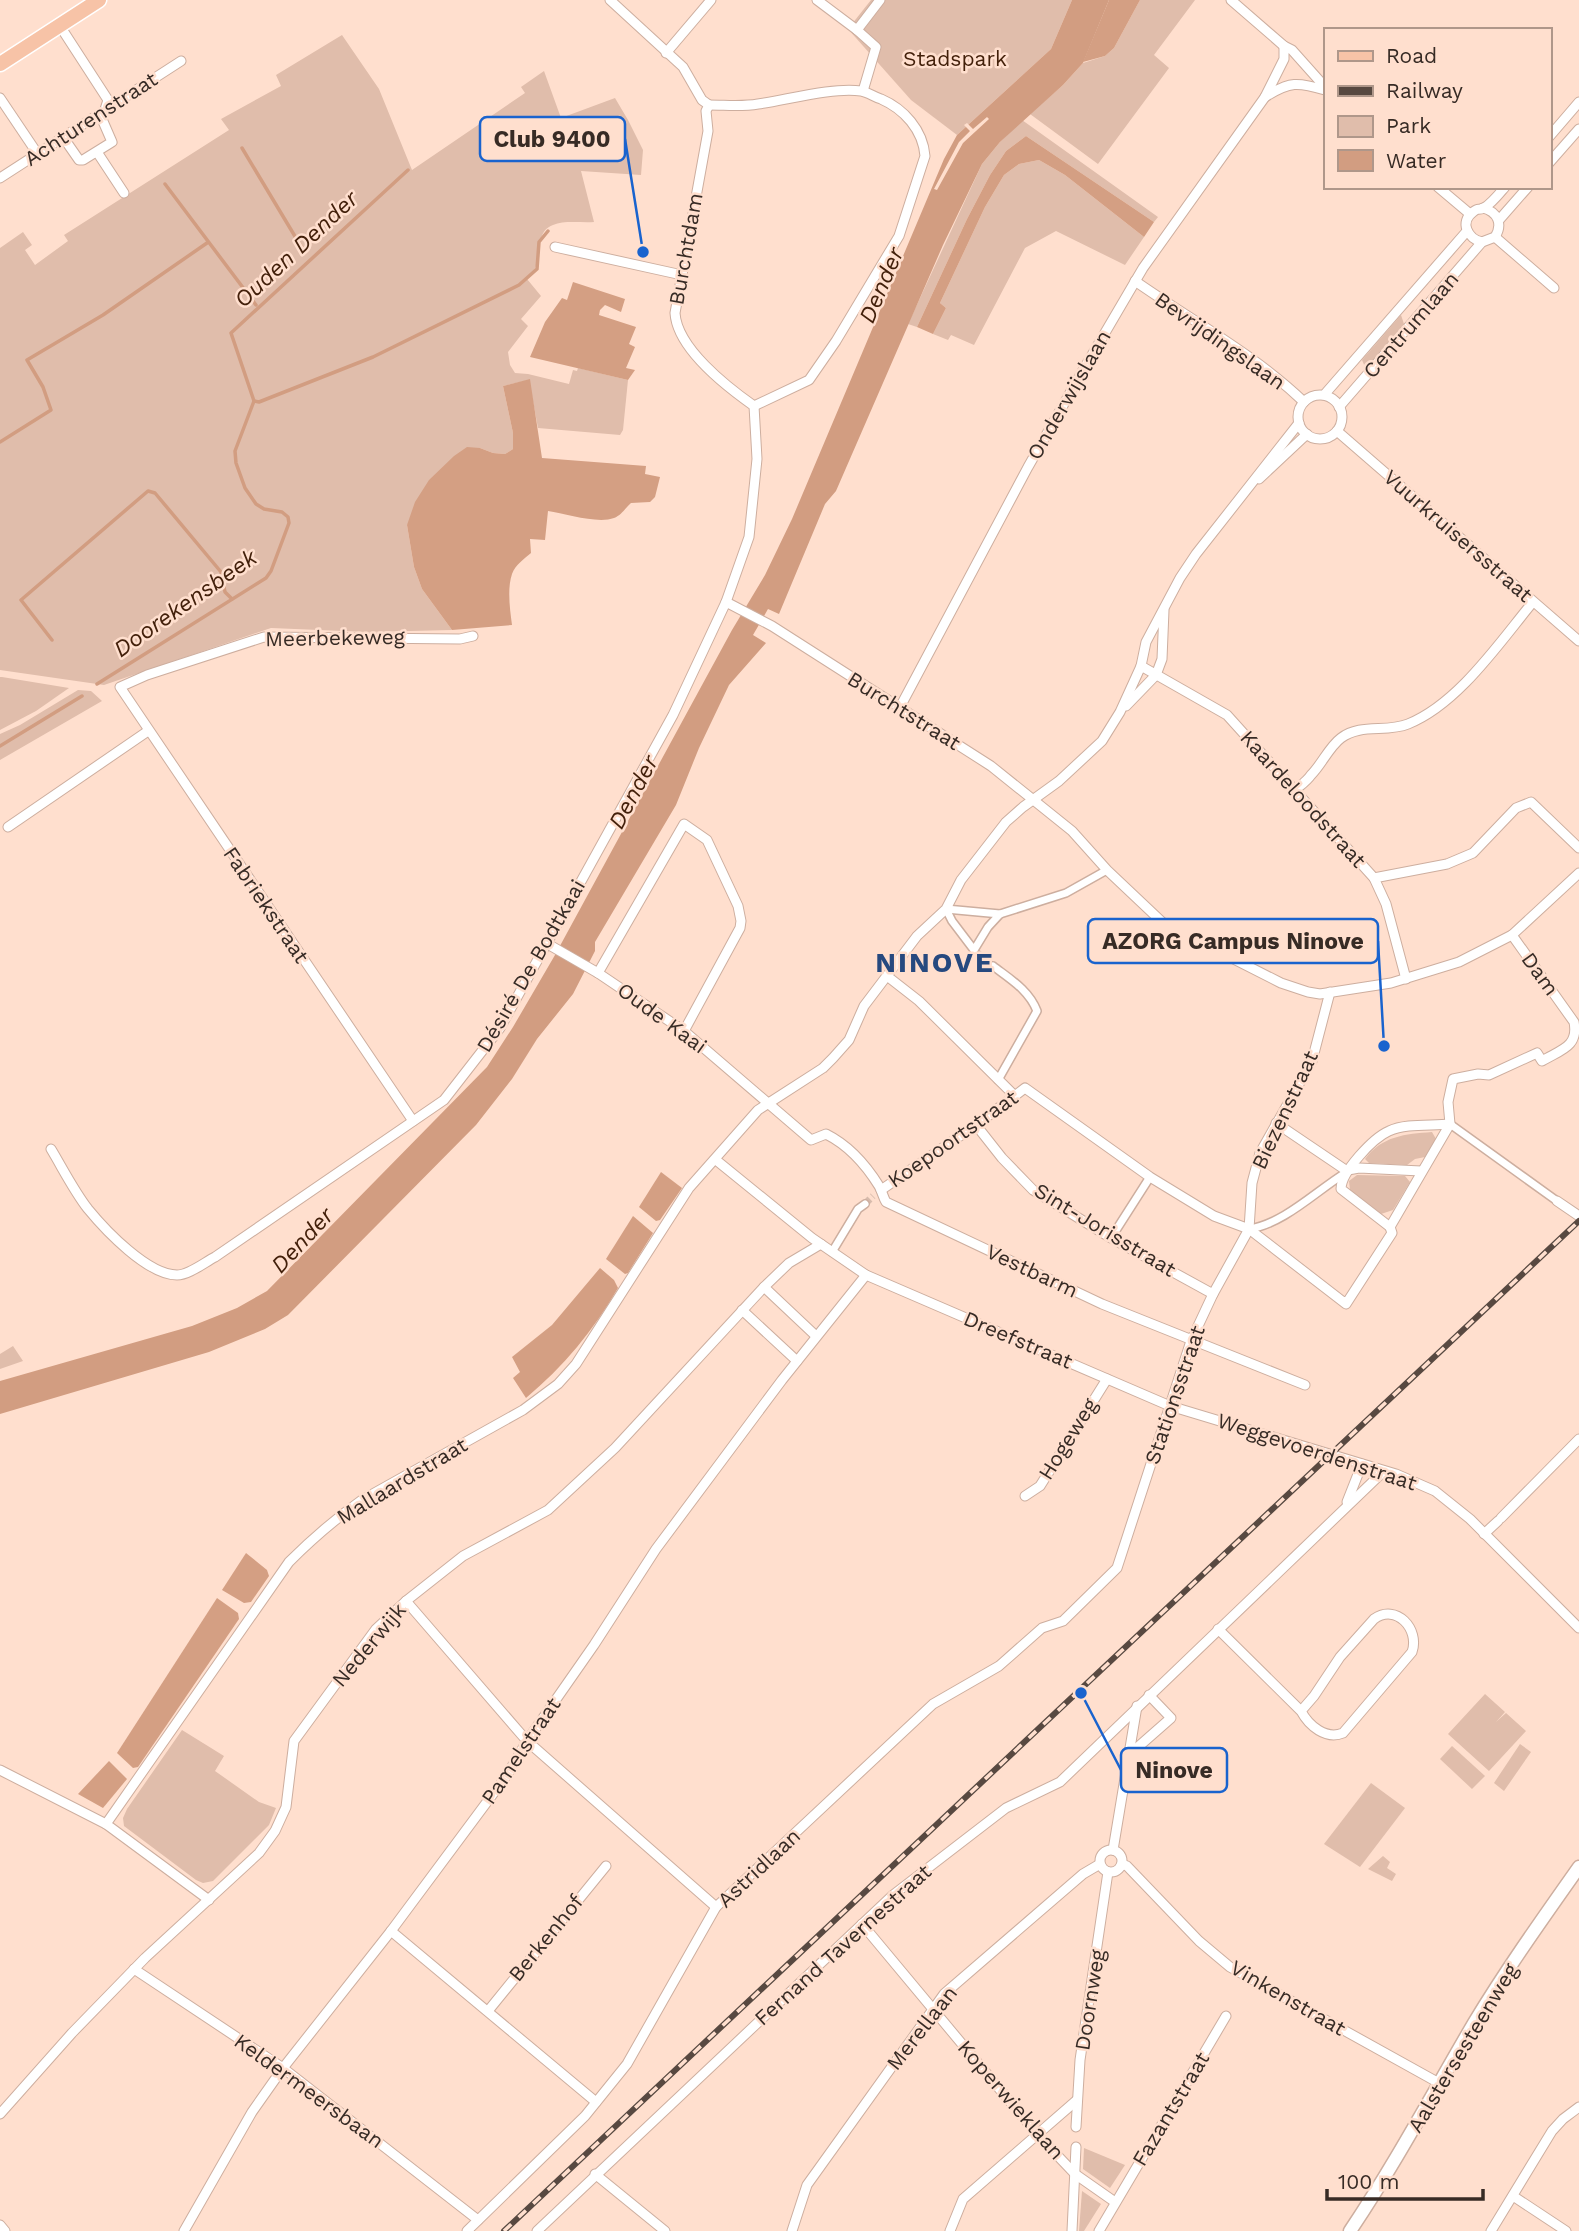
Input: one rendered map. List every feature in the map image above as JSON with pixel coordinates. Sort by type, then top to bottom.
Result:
[{"type":"main road","points":[[0,64],[99,0]]},
{"type":"main road","name":"Aalstersesteenweg","points":[[1350,2231],[1482,2011],[1540,1921],[1579,1867]]},
{"type":"street","points":[[610,0],[683,67],[702,100],[709,105],[742,106],[863,91],[893,103],[916,128],[924,145],[925,156],[899,236],[859,306],[809,380],[754,406]]},
{"type":"street","points":[[666,53],[711,0]]},
{"type":"street","points":[[817,0],[876,47],[863,91]]},
{"type":"street","points":[[857,30],[880,0]]},
{"type":"street","points":[[1231,0],[1292,50],[1324,88]]},
{"type":"street","points":[[60,26],[108,100],[102,119],[112,142],[79,160],[63,137]]},
{"type":"street","name":"Onderwijslaan","points":[[899,709],[1028,467],[1135,281],[1265,97],[1284,59],[1284,46]]},
{"type":"street","name":"Achturenstraat","points":[[0,178],[181,61]]},
{"type":"street","points":[[1265,97],[1292,83],[1324,89]]},
{"type":"street","points":[[0,98],[37,153]]},
{"type":"street","points":[[1551,134],[1579,102]]},
{"type":"street","name":"Burchtdam","points":[[709,105],[706,111],[708,131],[675,313],[679,332],[707,367],[754,406]]},
{"type":"street","points":[[1551,161],[1579,127],[1567,116]]},
{"type":"street","points":[[97,152],[124,193]]},
{"type":"street","points":[[1440,189],[1470,214]]},
{"type":"street","points":[[1482,242],[1473,239],[1467,231],[1466,223],[1470,214],[1483,208],[1504,189]]},
{"type":"street","points":[[1499,220],[1526,189]]},
{"type":"street","points":[[1483,208],[1492,211],[1499,220],[1500,227],[1495,237],[1554,288]]},
{"type":"street","name":"Centrumlaan","points":[[1304,402],[1324,395],[1337,383],[1467,231]]},
{"type":"street","name":"Centrumlaan","points":[[1339,407],[1482,242],[1495,237]]},
{"type":"street","points":[[555,247],[682,275]]},
{"type":"street","name":"Bevrijdingslaan","points":[[1135,281],[1222,338],[1273,375],[1304,402]]},
{"type":"street","points":[[1304,402],[1299,410],[1299,423],[1307,434],[1320,439],[1332,435],[1341,423],[1339,407],[1335,401],[1324,395]]},
{"type":"street","name":"Désiré De Bodtkaai","points":[[51,1149],[89,1209],[127,1248],[150,1268],[164,1274],[180,1276],[215,1256],[444,1100],[500,1028],[549,945],[673,715],[726,602],[745,555],[749,537],[755,489],[757,432],[754,406]]},
{"type":"street","points":[[1033,799],[1088,756],[1111,729],[1141,666],[1146,642],[1164,606],[1196,554],[1299,423]]},
{"type":"street","name":"Vuurkruisersstraat","points":[[1337,431],[1579,641]]},
{"type":"street","points":[[1242,494],[1307,434]]},
{"type":"street","name":"Burchtstraat","points":[[726,602],[772,626],[991,766],[1072,831],[1107,870],[1162,922],[1211,950],[1220,951],[1295,989],[1320,994],[1406,979],[1459,962],[1512,935],[1579,873]]},
{"type":"street","points":[[1295,790],[1312,775],[1343,737],[1355,730],[1396,728],[1408,724],[1443,702],[1472,676],[1533,602]]},
{"type":"street","points":[[1120,712],[1156,675],[1162,659],[1164,606]]},
{"type":"street","name":"Meerbekeweg","points":[[120,687],[147,675],[264,637],[460,639],[473,636]]},
{"type":"street","name":"Kaardeloodstraat","points":[[1141,666],[1227,715],[1374,877],[1386,904],[1406,979]]},
{"type":"street","name":"Fabriekstraat","points":[[120,687],[413,1121]]},
{"type":"street","points":[[8,827],[148,731]]},
{"type":"street","name":"Mallaardstraat","points":[[106,1824],[289,1562],[314,1537],[362,1500],[523,1410],[558,1384],[598,1333],[678,1204],[758,1110],[823,1068],[849,1040],[859,1013],[917,936],[946,909],[961,880],[1006,822],[1033,799]]},
{"type":"street","points":[[1374,877],[1447,864],[1473,853],[1495,828],[1524,803],[1531,803],[1579,848]]},
{"type":"street","points":[[598,973],[684,824],[707,840],[738,906],[741,921],[684,1031]]},
{"type":"street","points":[[946,909],[1000,914],[1066,893],[1107,870]]},
{"type":"street","points":[[946,909],[974,950],[988,927],[1000,914]]},
{"type":"street","name":"Dam","points":[[1450,1125],[1448,1102],[1453,1079],[1478,1074],[1489,1075],[1537,1053],[1542,1061],[1573,1041],[1578,1034],[1574,1022],[1512,935]]},
{"type":"street","name":"Oude Kaai","points":[[549,945],[598,973],[684,1031],[811,1140],[826,1134],[839,1140],[859,1160],[877,1193]]},
{"type":"street","points":[[993,966],[1024,990],[1033,1000],[1037,1011],[999,1080]]},
{"type":"street","points":[[887,976],[919,1001],[1015,1096]]},
{"type":"street","name":"Biezenstraat","points":[[1249,1229],[1252,1183],[1260,1153],[1294,1096],[1311,1061],[1330,992]]},
{"type":"street","name":"Koepoortstraat","points":[[877,1193],[1025,1088],[1150,1177]]},
{"type":"street","points":[[1276,1123],[1348,1171]]},
{"type":"street","name":"Sint-Jorisstraat","points":[[976,1125],[1002,1158],[1033,1190],[1111,1238],[1213,1294]]},
{"type":"street","points":[[1390,1227],[1450,1125]]},
{"type":"street","points":[[1111,1238],[1150,1177],[1214,1216],[1249,1229],[1346,1304],[1392,1233],[1390,1227],[1341,1189],[1340,1182],[1362,1152],[1388,1131],[1450,1125],[1579,1216]]},
{"type":"street","name":"Dreefstraat","points":[[716,1160],[821,1244],[866,1276],[1170,1406]]},
{"type":"street","points":[[1249,1229],[1259,1228],[1283,1217],[1348,1171],[1359,1168],[1422,1171]]},
{"type":"street","name":"Vestbarm","points":[[877,1193],[886,1202],[1102,1304],[1306,1385]]},
{"type":"street","points":[[832,1252],[858,1209],[865,1204]]},
{"type":"street","name":"Stationsstraat","points":[[1116,1568],[1191,1341],[1249,1229]]},
{"type":"street","name":"Nederwijk","points":[[0,2114],[134,1969],[259,1853],[275,1831],[286,1807],[294,1741],[376,1629],[406,1601],[463,1556],[548,1510],[615,1448],[764,1287],[789,1263],[821,1244]]},
{"type":"street","name":"Pamelstraat","points":[[184,2231],[252,2112],[283,2068],[391,1931],[507,1775],[656,1549],[816,1336],[866,1276]]},
{"type":"street","points":[[764,1287],[816,1336]]},
{"type":"street","points":[[742,1310],[797,1361]]},
{"type":"street","name":"Hogeweg","points":[[1025,1496],[1040,1486],[1107,1378]]},
{"type":"street","name":"Weggevoerdenstraat","points":[[1170,1406],[1384,1471],[1435,1491],[1484,1534],[1579,1628]]},
{"type":"street","points":[[1484,1534],[1579,1439]]},
{"type":"street","name":"Fernand Tavernestraat","points":[[1346,1505],[1362,1464]]},
{"type":"street","name":"Fernand Tavernestraat","points":[[537,2231],[893,1895],[1006,1808],[1060,1782],[1384,1471]]},
{"type":"street","name":"Astridlaan","points":[[467,2231],[596,2102],[636,2050],[716,1907],[933,1704],[999,1666],[1042,1628],[1063,1621],[1116,1568]]},
{"type":"street","points":[[406,1601],[527,1741],[716,1907]]},
{"type":"street","points":[[1218,1629],[1301,1711],[1305,1719],[1325,1734],[1343,1732],[1412,1652],[1415,1641],[1413,1632],[1400,1617],[1390,1613],[1374,1619],[1340,1657],[1301,1711]]},
{"type":"street","points":[[1130,1754],[1171,1718],[1149,1695]]},
{"type":"street","points":[[1114,1850],[1137,1706]]},
{"type":"street","points":[[0,1770],[106,1824],[209,1900]]},
{"type":"street","points":[[1114,1850],[1122,1858],[1122,1864],[1114,1872],[1108,1872],[1100,1864],[1103,1853],[1114,1850]]},
{"type":"street","name":"Merellaan","points":[[792,2231],[807,2185],[946,1992],[1083,1874],[1100,1864]]},
{"type":"street","name":"Vinkenstraat","points":[[1122,1864],[1127,1866],[1199,1941],[1230,1967],[1439,2083]]},
{"type":"street","name":"Berkenhof","points":[[488,2011],[606,1866]]},
{"type":"street","name":"Doornweg","points":[[1076,2127],[1080,2060],[1108,1872]]},
{"type":"street","name":"Koperwieklaan","points":[[862,1924],[1037,2134],[1075,2174],[1115,2202]]},
{"type":"street","points":[[391,1931],[596,2102]]},
{"type":"street","name":"Keldermeersbaan","points":[[134,1969],[283,2068],[478,2220]]},
{"type":"street","name":"Fazantstraat","points":[[1115,2202],[1226,2016]]},
{"type":"street","points":[[950,2231],[963,2199],[1077,2100]]},
{"type":"street","points":[[1491,2231],[1552,2132],[1577,2111]]},
{"type":"street","points":[[1072,2231],[1076,2147]]},
{"type":"street","points":[[595,2174],[665,2231]]},
{"type":"street","points":[[1513,2196],[1566,2231]]},
{"type":"street","points":[[1098,2231],[1115,2202]]},
{"type":"street","points":[[0,2225],[5,2231]]},
{"type":"green space","name":"Stadspark","points":[[871,0],[1072,0],[1051,49],[957,135],[911,100],[848,29]]},
{"type":"green space","points":[[1140,0],[1195,0],[1154,55],[1169,68],[1098,164],[1030,114],[1083,63],[1105,56],[1114,48]]},
{"type":"green space","points":[[342,35],[379,89],[412,170],[525,93],[521,87],[544,71],[561,118],[615,98],[643,150],[641,175],[581,171],[594,222],[557,223],[546,229],[542,235],[536,265],[527,279],[541,296],[521,319],[528,326],[508,352],[510,365],[515,373],[569,384],[573,370],[577,371],[578,368],[628,380],[623,430],[620,435],[538,428],[529,380],[503,386],[513,433],[513,449],[505,454],[480,448],[407,525],[414,567],[422,589],[452,630],[367,632],[271,628],[104,685],[0,670],[0,248],[23,232],[32,245],[25,250],[35,265],[68,241],[64,235],[229,130],[221,119],[281,86],[276,75]]},
{"type":"green space","points":[[1022,120],[1158,217],[1154,222],[1026,136],[1006,151],[990,175],[917,327],[908,324],[982,164]]},
{"type":"green space","points":[[1039,160],[1065,175],[1144,237],[1125,265],[1056,231],[1025,248],[974,345],[951,335],[948,340],[933,334],[946,308],[940,303],[985,207],[1004,175],[1019,164]]},
{"type":"green space","points":[[1401,315],[1404,324],[1366,369],[1362,360]]},
{"type":"green space","points":[[0,677],[69,688],[36,711],[0,730]]},
{"type":"green space","points":[[78,690],[91,691],[102,701],[0,760],[0,734]]},
{"type":"green space","points":[[1432,1132],[1436,1139],[1425,1157],[1415,1159],[1407,1165],[1369,1163],[1365,1159],[1387,1141],[1403,1135]]},
{"type":"green space","points":[[1357,1175],[1405,1176],[1410,1182],[1393,1210],[1381,1214],[1350,1190],[1349,1181]]},
{"type":"green space","points":[[13,1346],[23,1361],[0,1369],[0,1354]]},
{"type":"green space","points":[[1485,1694],[1505,1712],[1496,1722],[1506,1713],[1526,1731],[1489,1771],[1448,1734]]},
{"type":"green space","points":[[182,1730],[224,1756],[215,1771],[259,1802],[276,1808],[269,1825],[213,1881],[203,1883],[124,1826],[123,1818],[127,1809]]},
{"type":"green space","points":[[1520,1744],[1531,1752],[1504,1791],[1494,1783]]},
{"type":"green space","points":[[1452,1746],[1485,1776],[1472,1789],[1440,1759]]},
{"type":"green space","points":[[1371,1783],[1405,1808],[1360,1867],[1324,1844]]},
{"type":"green space","points":[[1383,1856],[1390,1862],[1387,1868],[1396,1874],[1392,1881],[1368,1869]]},
{"type":"green space","points":[[1084,2148],[1125,2165],[1110,2188],[1083,2169]]},
{"type":"green space","points":[[1082,2191],[1101,2204],[1084,2231],[1079,2231]]},
{"type":"shaded area","points":[[1109,0],[1140,0],[1114,48],[1105,56],[1083,62]]},
{"type":"shaded area","points":[[1026,136],[1154,222],[1144,237],[1065,175],[1039,160],[1019,164],[1004,175],[985,207],[940,303],[946,308],[933,334],[917,327],[990,175],[1006,151]]},
{"type":"shaded area","points":[[573,282],[625,299],[621,312],[605,305],[599,315],[636,327],[629,344],[635,347],[626,368],[635,370],[628,380],[530,357],[545,322],[562,298],[567,300]]},
{"type":"shaded area","points":[[530,379],[542,458],[646,466],[645,474],[660,477],[655,497],[650,502],[631,503],[619,515],[607,520],[548,511],[545,540],[530,539],[531,553],[517,565],[510,580],[512,625],[452,630],[422,589],[414,567],[407,525],[415,502],[429,480],[454,456],[467,447],[505,454],[513,449],[513,433],[503,386]]},
{"type":"shaded area","points":[[661,1172],[682,1188],[660,1220],[656,1221],[639,1207]]},
{"type":"shaded area","points":[[633,1216],[653,1233],[625,1274],[606,1259]]},
{"type":"shaded area","points":[[600,1268],[614,1280],[618,1288],[577,1347],[553,1374],[526,1398],[513,1378],[520,1372],[512,1357],[552,1325]]},
{"type":"shaded area","points":[[246,1553],[267,1570],[269,1576],[251,1602],[244,1603],[222,1590]]},
{"type":"shaded area","points":[[217,1598],[238,1613],[239,1619],[138,1767],[133,1768],[117,1753]]},
{"type":"shaded area","points":[[109,1761],[127,1779],[103,1808],[78,1794]]},
{"type":"water","points":[[1072,0],[1109,0],[1083,63],[1063,85],[1000,142],[982,164],[943,245],[836,491],[825,504],[779,614],[768,609],[753,635],[766,643],[729,685],[676,805],[595,942],[595,951],[573,994],[537,1039],[512,1079],[476,1125],[288,1315],[265,1329],[209,1352],[0,1414],[0,1381],[192,1326],[237,1308],[267,1291],[487,1067],[555,955],[732,630],[765,575],[792,519],[944,159],[957,135],[1051,49]]},
{"type":"pier","points":[[987,117],[989,119],[963,143],[937,190],[934,189],[959,142],[970,131],[964,125],[967,123],[973,129]]},
{"type":"waterway","name":"Ouden Dender","points":[[242,148],[302,248]]},
{"type":"waterway","name":"Doorekensbeek","points":[[97,684],[266,578],[271,571],[289,523],[288,517],[282,512],[264,509],[256,504],[245,488],[236,463],[235,451],[254,401],[231,333],[408,170]]},
{"type":"waterway","name":"Ouden Dender","points":[[165,184],[256,305]]},
{"type":"waterway","name":"Doorekensbeek","points":[[254,401],[259,402],[373,357],[519,285],[537,269],[539,242],[548,231]]},
{"type":"waterway","points":[[0,442],[51,410],[43,387],[27,360],[103,315],[207,243]]},
{"type":"waterway","points":[[52,640],[21,600],[148,491],[155,493],[221,572],[225,592],[232,599]]},
{"type":"waterway","name":"Doorekensbeek","points":[[0,746],[82,696]]},
{"type":"tunnel","points":[[974,950],[993,966]]},
{"type":"tunnel","points":[[865,1204],[873,1196]]},
{"type":"railway","points":[[504,2231],[1579,1221]]},
{"type":"place","name":"Club 9400","points":[[643,252]]},
{"type":"place","name":"AZORG Campus Ninove","points":[[1384,1046]]},
{"type":"place","name":"Ninove","points":[[1081,1693]]},
{"type":"district","name":"NINOVE","points":[[935,962]]},
{"type":"water label","name":"Dender","points":[[881,285]]},
{"type":"water label","name":"Dender","points":[[633,792]]},
{"type":"water label","name":"Dender","points":[[302,1240]]}]
